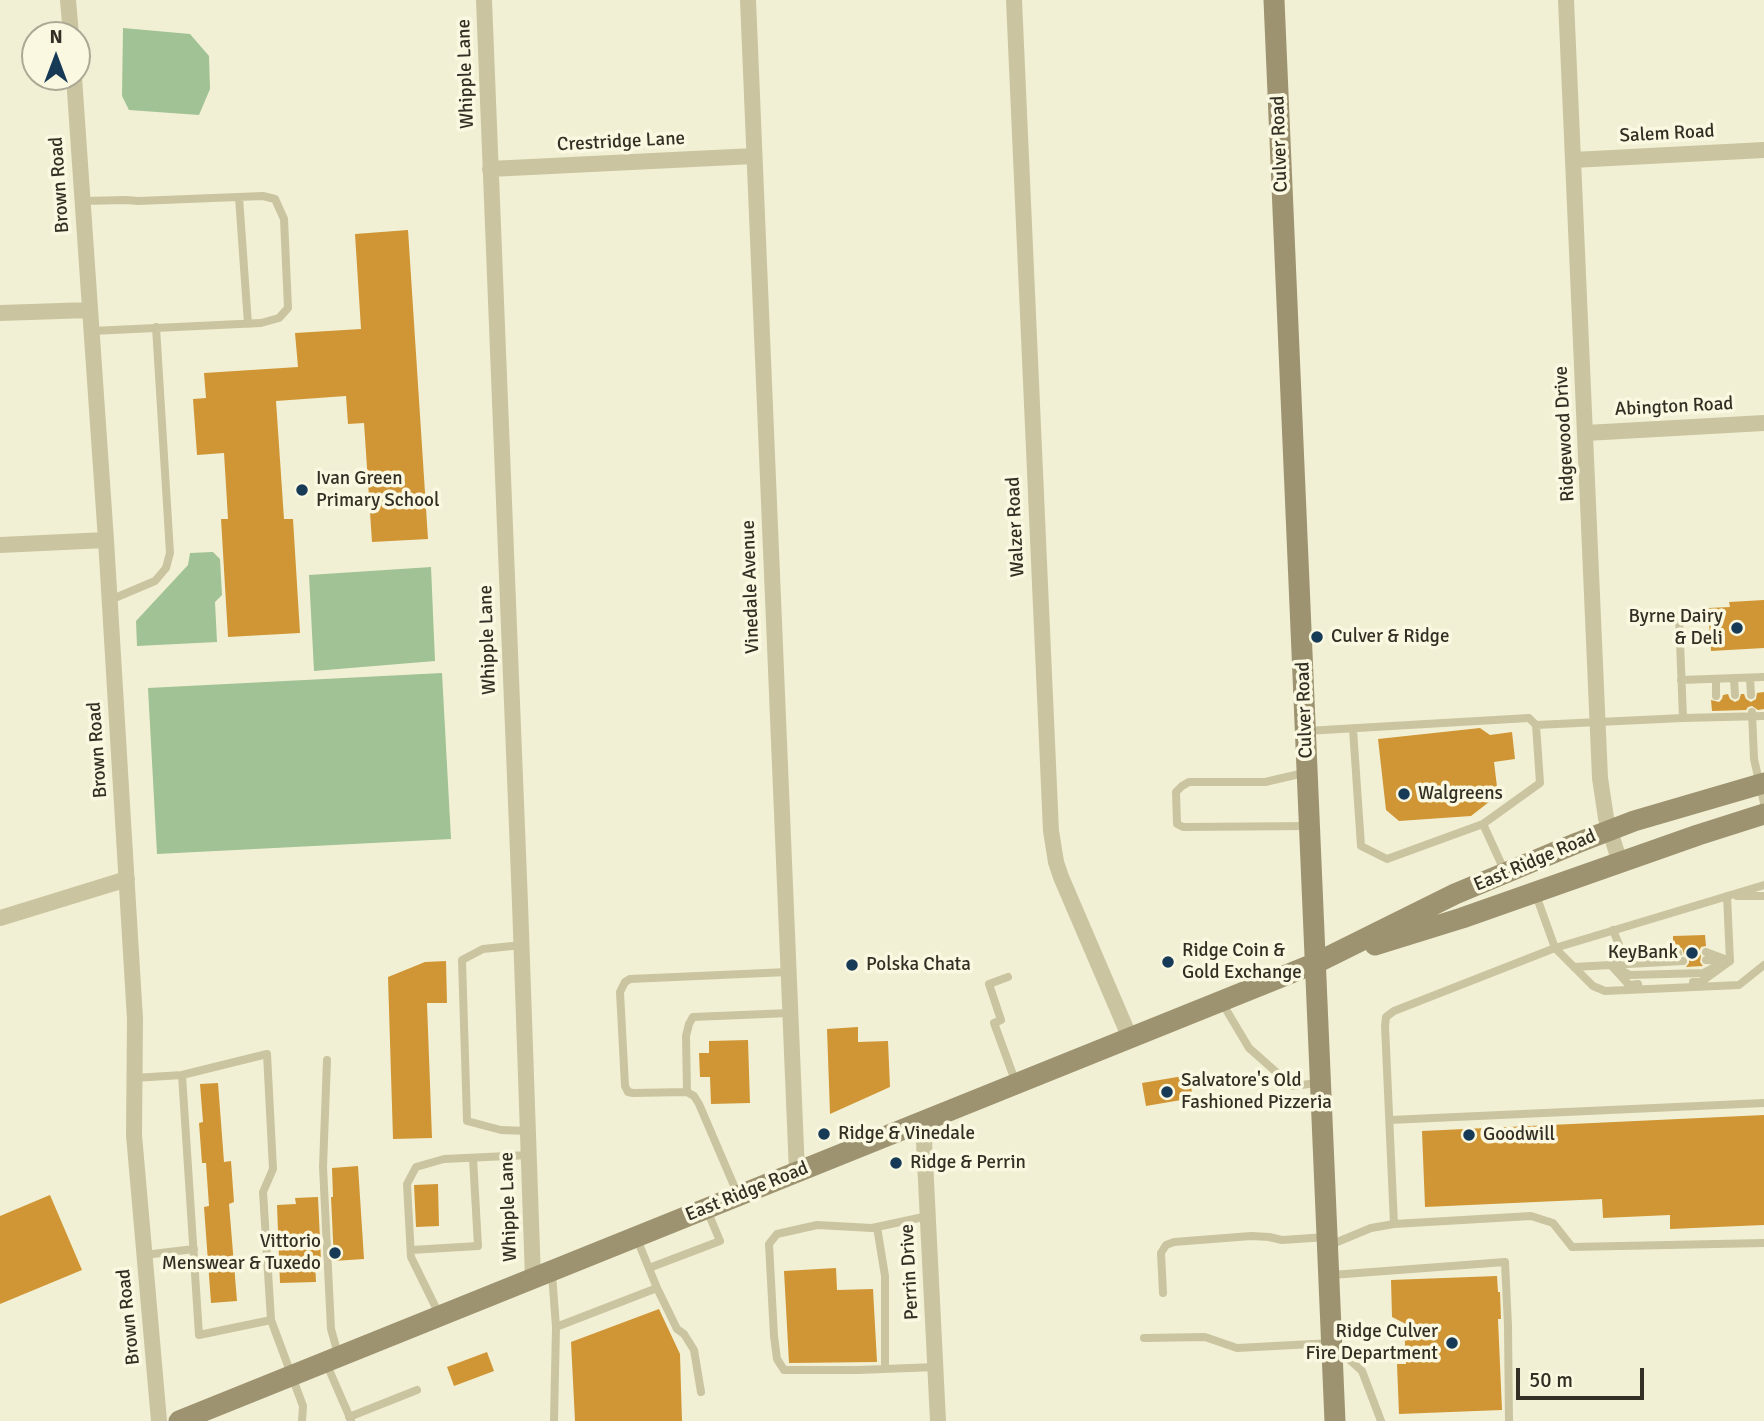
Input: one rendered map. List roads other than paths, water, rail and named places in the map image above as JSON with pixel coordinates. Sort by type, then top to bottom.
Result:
[{"type":"main road","name":"Culver Road","points":[[1274,0],[1335,1421]]},
{"type":"main road","name":"East Ridge Road","points":[[179,1421],[1315,963],[1455,894],[1609,830],[1693,803],[1763,790]]},
{"type":"main road","name":"East Ridge Road","points":[[1315,963],[1442,924],[1764,814]]},
{"type":"street","points":[[68,0],[70,21]]},
{"type":"street","name":"Whipple Lane","points":[[484,0],[529,1155],[542,1275]]},
{"type":"street","name":"Vinedale Avenue","points":[[748,0],[797,1172]]},
{"type":"street","name":"Walzer Road","points":[[1014,0],[1051,831],[1054,855],[1061,877],[1130,1038]]},
{"type":"street","name":"Ridgewood Drive","points":[[1566,0],[1601,793],[1620,863]]},
{"type":"street","name":"Brown Road","points":[[75,91],[135,1019],[134,1135],[159,1421]]},
{"type":"street","name":"Salem Road","points":[[1573,160],[1764,150]]},
{"type":"street","name":"Crestridge Lane","points":[[490,169],[754,156]]},
{"type":"street","points":[[0,313],[90,310]]},
{"type":"street","name":"Abington Road","points":[[1586,433],[1764,423]]},
{"type":"street","points":[[0,545],[106,540]]},
{"type":"street","points":[[0,918],[127,879]]},
{"type":"street","name":"Perrin Drive","points":[[923,1121],[939,1421]]},
{"type":"lane","points":[[83,201],[263,196],[275,199],[284,219],[288,308],[279,318],[248,324],[92,331]]},
{"type":"lane","points":[[239,197],[248,324]]},
{"type":"lane","points":[[110,600],[155,581],[166,568],[170,553],[156,327]]},
{"type":"lane","points":[[1679,615],[1683,718]]},
{"type":"lane","points":[[1681,680],[1764,677]]},
{"type":"lane","points":[[1734,678],[1735,695]]},
{"type":"lane","points":[[1750,678],[1751,695]]},
{"type":"lane","points":[[1716,679],[1716,696]]},
{"type":"lane","points":[[1536,725],[1736,714],[1764,716]]},
{"type":"lane","points":[[1752,714],[1754,760],[1763,790]]},
{"type":"lane","points":[[1306,732],[1353,729],[1529,718],[1536,725],[1540,783],[1483,824],[1387,859],[1361,846],[1353,729]]},
{"type":"lane","points":[[1307,772],[1265,782],[1189,782],[1176,792],[1177,824],[1183,827],[1310,826]]},
{"type":"lane","points":[[1483,824],[1506,874]]},
{"type":"lane","points":[[1394,1224],[1386,1017],[1394,1011],[1555,948],[1764,885]]},
{"type":"lane","points":[[1535,892],[1555,948],[1593,986],[1605,991],[1739,985],[1764,965]]},
{"type":"lane","points":[[1727,896],[1764,896]]},
{"type":"lane","points":[[1727,896],[1730,961]]},
{"type":"lane","points":[[1613,930],[1627,958]]},
{"type":"lane","points":[[522,945],[482,949],[462,960],[467,1121],[501,1130],[528,1131]]},
{"type":"lane","points":[[1706,956],[1730,961]]},
{"type":"lane","points":[[1574,967],[1610,964],[1627,958],[1680,957]]},
{"type":"lane","points":[[1610,964],[1629,985],[1701,982],[1730,961]]},
{"type":"lane","points":[[1610,964],[1630,975],[1703,972],[1730,961]]},
{"type":"lane","points":[[738,1196],[694,1096],[687,1092],[634,1093],[628,1091],[625,1086],[620,992],[625,982],[630,979],[789,972]]},
{"type":"lane","points":[[1008,977],[989,984],[1001,1020],[994,1023],[1016,1084]]},
{"type":"lane","points":[[1221,1001],[1249,1048],[1292,1086],[1321,1083]]},
{"type":"lane","points":[[687,1092],[687,1036],[693,1017],[790,1013]]},
{"type":"lane","points":[[134,1078],[182,1074],[267,1054],[273,1169],[263,1192],[271,1320],[303,1406],[302,1421]]},
{"type":"lane","points":[[327,1060],[323,1167],[332,1359],[350,1419],[417,1390]]},
{"type":"lane","points":[[182,1074],[200,1335],[271,1320]]},
{"type":"lane","points":[[1390,1120],[1764,1103]]},
{"type":"lane","points":[[440,1316],[411,1257],[407,1184],[416,1167],[444,1159],[529,1155]]},
{"type":"lane","points":[[411,1250],[478,1246],[473,1158]]},
{"type":"lane","points":[[649,1268],[720,1241],[706,1209]]},
{"type":"lane","points":[[928,1216],[872,1228],[817,1225],[777,1234],[769,1244],[774,1336],[777,1359],[784,1370],[936,1367]]},
{"type":"lane","points":[[1163,1293],[1161,1253],[1166,1245],[1174,1242],[1251,1236],[1327,1241],[1394,1224],[1531,1216],[1553,1223],[1572,1247],[1764,1243]]},
{"type":"lane","points":[[877,1227],[885,1276],[885,1369]]},
{"type":"lane","points":[[636,1237],[677,1329],[684,1334],[694,1350],[701,1392]]},
{"type":"lane","points":[[144,1255],[194,1249]]},
{"type":"lane","points":[[1329,1275],[1505,1262],[1509,1421]]},
{"type":"lane","points":[[542,1275],[556,1327],[554,1421]]},
{"type":"lane","points":[[556,1327],[657,1288]]},
{"type":"lane","points":[[1143,1338],[1205,1337],[1237,1348],[1331,1343],[1362,1371],[1381,1421]]},
{"type":"place","name":"Ivan Green Primary School","points":[[302,490]]},
{"type":"place","name":"Byrne Dairy & Deli","points":[[1737,628]]},
{"type":"place","name":"Culver & Ridge","points":[[1317,637]]},
{"type":"place","name":"Walgreens","points":[[1404,794]]},
{"type":"place","name":"KeyBank","points":[[1692,953]]},
{"type":"place","name":"Ridge Coin & Gold Exchange","points":[[1168,962]]},
{"type":"place","name":"Polska Chata","points":[[852,965]]},
{"type":"place","name":"Salvatore's Old Fashioned Pizzeria","points":[[1167,1092]]},
{"type":"place","name":"Ridge & Vinedale","points":[[824,1134]]},
{"type":"place","name":"Goodwill","points":[[1469,1135]]},
{"type":"place","name":"Ridge & Perrin","points":[[896,1163]]},
{"type":"place","name":"Vittorio Menswear & Tuxedo","points":[[335,1253]]},
{"type":"place","name":"Ridge Culver Fire Department","points":[[1452,1343]]}]
